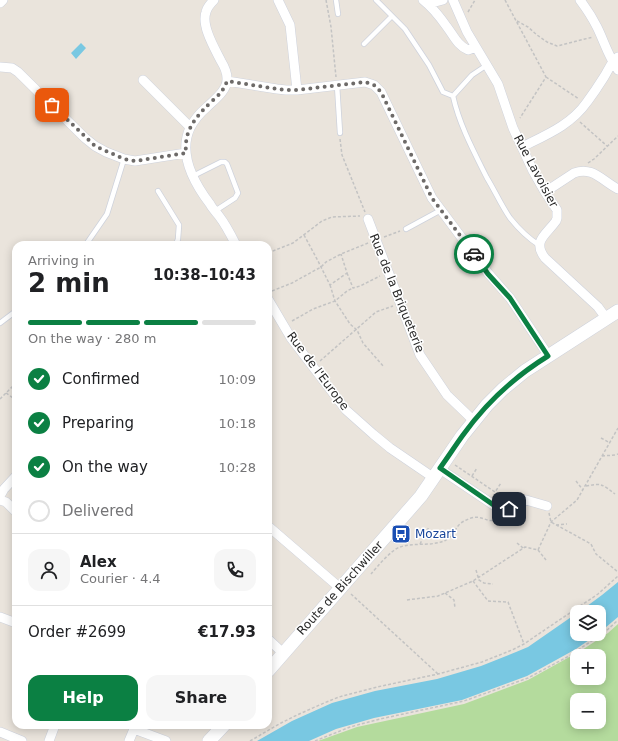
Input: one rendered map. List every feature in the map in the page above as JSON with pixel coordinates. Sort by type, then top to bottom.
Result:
[{"type":"main road","name":"Route de Bischwiller","points":[[272,666],[413,506],[442,470],[462,436],[487,405],[503,389],[525,371],[618,311]]},
{"type":"main road","points":[[209,741],[220,729]]},
{"type":"street","points":[[0,3],[3,0]]},
{"type":"street","points":[[214,0],[206,12],[205,22],[209,35],[226,71],[227,81],[219,94],[190,127],[186,139],[186,153],[189,167],[193,176],[209,204],[220,216],[234,241]]},
{"type":"street","points":[[278,0],[290,25],[297,90]]},
{"type":"street","points":[[426,2],[438,2],[443,0]]},
{"type":"street","name":"Rue Lavoisier","points":[[453,0],[462,21],[498,84],[513,128],[533,171],[557,210],[557,218],[540,241],[539,245]]},
{"type":"street","points":[[580,0],[615,59],[618,70]]},
{"type":"street","points":[[426,2],[447,27],[461,47],[468,50],[476,47]]},
{"type":"street","points":[[522,147],[558,130],[574,117],[586,104],[615,59]]},
{"type":"street","points":[[0,67],[12,68],[18,72],[95,146],[124,159],[135,161],[186,153]]},
{"type":"street","points":[[143,80],[190,127]]},
{"type":"street","points":[[227,81],[281,90],[297,90],[365,82],[374,85],[381,92],[432,198],[488,274],[510,298],[548,356]]},
{"type":"street","points":[[545,192],[578,171],[588,171],[618,189]]},
{"type":"street","name":"Rue de la Briqueterie","points":[[368,219],[420,355],[446,395],[474,421]]},
{"type":"street","points":[[539,245],[545,258],[598,307],[606,318]]},
{"type":"street","name":"Rue de l'Europe","points":[[272,306],[291,338],[346,410],[373,434],[390,448],[442,470],[498,508],[509,509]]},
{"type":"street","points":[[0,496],[12,481]]},
{"type":"street","points":[[0,500],[6,502],[12,508]]},
{"type":"street","points":[[509,509],[526,500],[547,506]]},
{"type":"street","points":[[272,529],[341,587]]},
{"type":"street","points":[[0,617],[12,622]]},
{"type":"street","points":[[272,643],[283,653]]},
{"type":"street","points":[[49,741],[54,729]]},
{"type":"street","points":[[129,741],[134,729],[166,741]]},
{"type":"street","points":[[0,732],[22,741]]},
{"type":"lane","points":[[336,0],[338,14]]},
{"type":"lane","points":[[376,0],[405,29],[429,65],[442,92],[453,96]]},
{"type":"lane","points":[[364,44],[392,16]]},
{"type":"lane","points":[[453,96],[472,75],[487,65]]},
{"type":"lane","points":[[337,85],[340,133]]},
{"type":"lane","points":[[453,96],[456,110],[476,156],[501,204],[511,219],[530,240],[539,245]]},
{"type":"lane","points":[[88,241],[107,214],[124,159]]},
{"type":"lane","points":[[193,176],[220,162],[225,162],[227,164],[238,194],[235,198],[215,210]]},
{"type":"lane","points":[[158,191],[179,225],[178,241]]},
{"type":"lane","points":[[406,229],[441,210]]},
{"type":"lane","points":[[0,323],[12,314]]},
{"type":"path","points":[[326,0],[331,27],[337,85]]},
{"type":"path","points":[[462,21],[476,0]]},
{"type":"path","points":[[504,0],[546,77],[586,104]]},
{"type":"path","points":[[516,21],[528,27],[536,35],[547,42],[557,46],[600,35]]},
{"type":"path","points":[[513,128],[546,77]]},
{"type":"path","points":[[574,117],[607,147]]},
{"type":"path","points":[[272,251],[288,245],[322,221],[332,217],[366,216],[342,155],[340,133]]},
{"type":"path","points":[[574,173],[594,159],[618,136]]},
{"type":"path","points":[[272,291],[320,267],[341,254],[406,229]]},
{"type":"path","points":[[304,235],[330,285],[334,301],[350,324],[357,330],[363,343],[384,367]]},
{"type":"path","points":[[341,254],[353,288]]},
{"type":"path","points":[[284,326],[313,308],[334,301],[347,290],[360,286],[373,278],[388,272]]},
{"type":"path","points":[[330,285],[347,273]]},
{"type":"path","points":[[313,367],[376,312],[400,302]]},
{"type":"path","points":[[0,399],[12,387]]},
{"type":"path","points":[[6,393],[12,397]]},
{"type":"path","points":[[538,550],[551,522],[577,500],[618,428]]},
{"type":"path","points":[[601,438],[610,443]]},
{"type":"path","points":[[602,456],[618,454]]},
{"type":"path","points":[[472,476],[477,468]]},
{"type":"path","points":[[442,470],[472,476],[495,492],[501,483]]},
{"type":"path","points":[[576,481],[583,490]]},
{"type":"path","points":[[586,486],[597,484],[603,485],[615,494]]},
{"type":"path","points":[[547,506],[551,522],[591,544],[596,554],[618,572]]},
{"type":"path","points":[[371,574],[394,550],[400,546],[440,543],[448,539],[458,526],[465,520],[473,517],[480,517],[491,521],[496,520],[509,509]]},
{"type":"path","points":[[556,525],[567,524]]},
{"type":"path","points":[[420,544],[429,527]]},
{"type":"path","points":[[517,543],[523,548]]},
{"type":"path","points":[[407,600],[438,596],[473,581],[525,547],[538,550],[546,560]]},
{"type":"path","points":[[476,570],[479,580],[484,583],[493,584]]},
{"type":"path","points":[[272,729],[292,718],[339,697],[482,662],[524,644],[598,594],[618,576]]},
{"type":"path","points":[[473,581],[488,601],[508,602],[524,644]]},
{"type":"path","points":[[341,587],[438,674]]},
{"type":"path","points":[[445,593],[454,600],[455,608]]},
{"type":"path","points":[[315,741],[350,727],[464,701],[528,678],[569,656],[605,632],[618,620]]},
{"type":"path","points":[[250,741],[272,729]]},
{"type":"green space","points":[[618,624],[618,741],[318,741],[357,727],[464,704],[528,680],[570,657],[570,685],[606,685],[606,649],[584,649],[596,641],[606,641],[606,634]]},
{"type":"water","points":[[81,43],[86,48],[76,59],[71,53]]},
{"type":"water","points":[[618,582],[618,617],[606,627],[606,605],[588,605]]},
{"type":"water","points":[[570,618],[570,641],[588,641],[576,649],[570,649],[570,652],[527,676],[462,700],[374,718],[336,729],[309,741],[257,741],[292,721],[332,703],[375,691],[437,679],[481,666],[528,647]]},
{"type":"way so far","points":[[52,105],[95,146],[124,159],[135,161],[186,153],[186,139],[190,127],[195,119],[219,94],[227,81],[286,90],[365,82],[374,85],[381,92],[432,198],[474,254]]},
{"type":"place","name":"Mozart","points":[[401,534]]},
{"type":"route","points":[[474,254],[488,274],[510,298],[548,356],[517,377],[487,405],[462,436],[440,468],[498,508],[509,509]]}]
